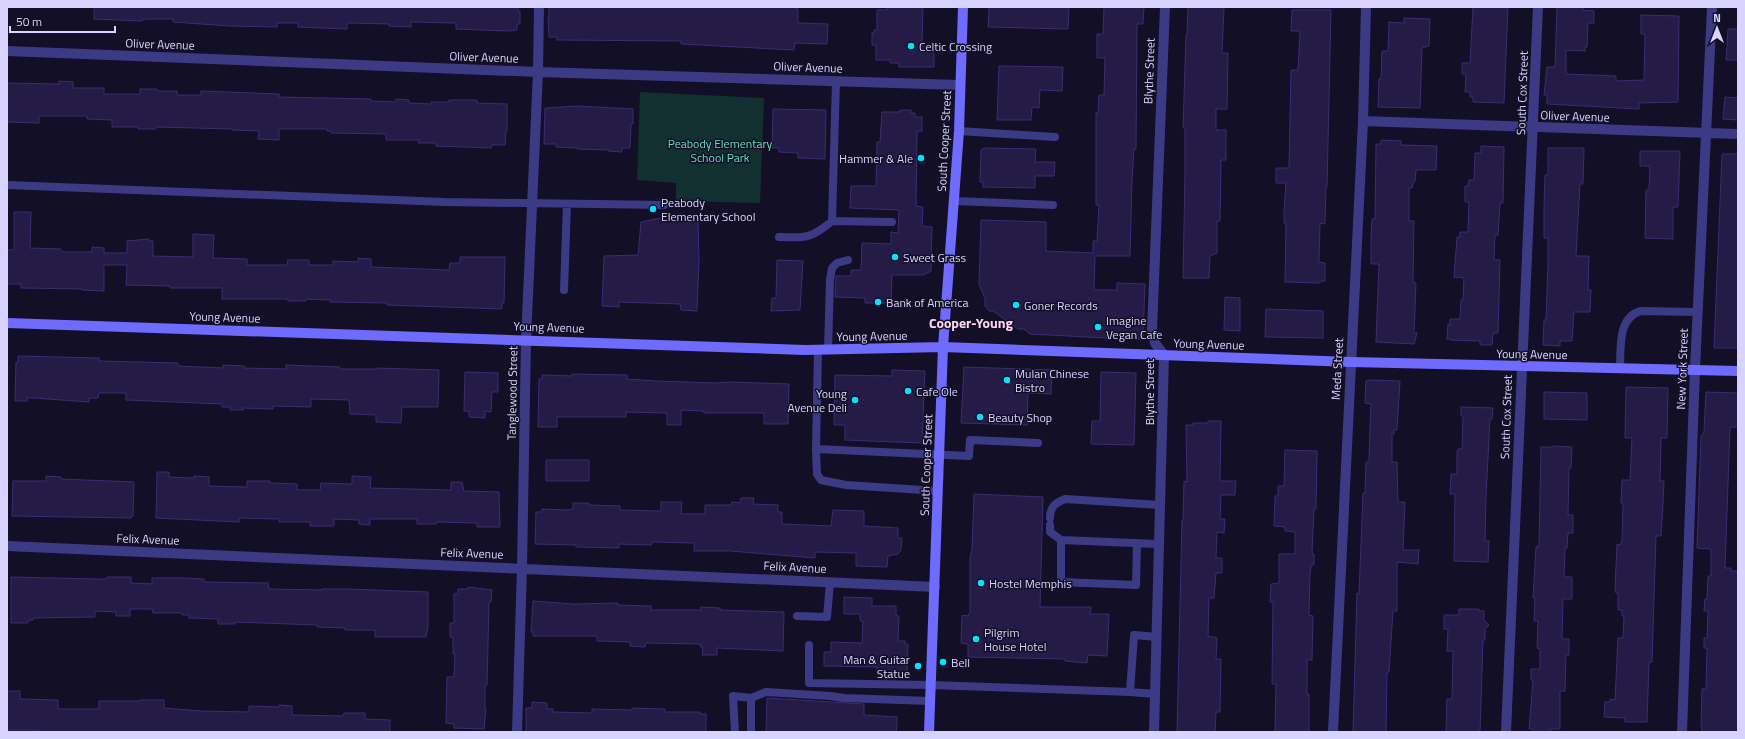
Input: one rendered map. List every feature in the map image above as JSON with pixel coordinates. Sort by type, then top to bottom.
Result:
[{"type":"street","name":"Tanglewood Street","points":[[517,732],[522,568],[526,340],[538,72],[539,7]]},
{"type":"street","name":"South Cooper Street","points":[[929,732],[943,347],[959,131],[964,7]]},
{"type":"street","name":"Blythe Street","points":[[1154,732],[1164,355],[1154,343],[1152,330],[1165,7]]},
{"type":"street","name":"Meda Street","points":[[1333,732],[1366,7]]},
{"type":"street","name":"South Cox Street","points":[[1506,732],[1538,7]]},
{"type":"street","name":"New York Street","points":[[1682,732],[1695,369],[1712,7]]},
{"type":"street","name":"Oliver Avenue","points":[[7,51],[538,72],[960,85]]},
{"type":"street","name":"Oliver Avenue","points":[[1362,121],[1738,134]]},
{"type":"street","name":"Young Avenue","points":[[7,323],[818,350],[943,347],[1351,362],[1738,371]]},
{"type":"street","name":"Felix Avenue","points":[[7,546],[935,587]]},
{"type":"lane","points":[[832,221],[836,81]]},
{"type":"lane","points":[[959,131],[1055,137]]},
{"type":"lane","points":[[7,185],[452,202],[664,205]]},
{"type":"lane","points":[[954,201],[1053,205]]},
{"type":"lane","points":[[564,290],[567,204]]},
{"type":"lane","points":[[778,237],[805,238],[816,233],[832,221],[892,222]]},
{"type":"lane","points":[[828,350],[830,280],[832,268],[837,263],[848,260]]},
{"type":"lane","points":[[1620,368],[1624,326],[1628,318],[1640,311],[1698,312]]},
{"type":"lane","points":[[818,350],[816,449],[817,474],[822,480],[846,485],[938,492]]},
{"type":"lane","points":[[816,449],[969,456],[970,440],[1038,443]]},
{"type":"lane","points":[[1158,544],[1061,540],[1050,532],[1050,510],[1057,502],[1065,499],[1160,504]]},
{"type":"lane","points":[[1061,540],[1061,582],[1136,585],[1137,543]]},
{"type":"lane","points":[[797,616],[827,616],[830,582]]},
{"type":"lane","points":[[1130,692],[1134,635],[1157,637]]},
{"type":"lane","points":[[809,645],[809,683],[931,685],[1155,694]]},
{"type":"lane","points":[[734,732],[733,696],[751,698],[766,692],[844,698],[930,702]]},
{"type":"lane","points":[[750,732],[751,698]]},
{"type":"green space","name":"Peabody Elementary School Park","points":[[640,92],[764,98],[760,203],[676,201],[676,183],[637,180]]},
{"type":"building","points":[[94,7],[518,7],[518,11],[520,11],[520,24],[517,24],[517,30],[508,31],[456,29],[456,23],[411,22],[411,27],[389,26],[389,24],[347,23],[347,29],[298,27],[298,23],[277,23],[277,27],[230,26],[173,22],[173,19],[145,19],[141,21],[94,19]]},
{"type":"building","points":[[549,7],[795,7],[798,9],[798,23],[828,24],[827,44],[795,43],[794,50],[681,44],[681,41],[557,40],[557,37],[549,37]]},
{"type":"building","points":[[887,7],[923,7],[922,44],[934,45],[934,67],[899,67],[899,63],[890,63],[890,60],[876,60],[876,45],[872,45],[872,33],[874,33],[874,30],[877,30],[877,10],[887,10]]},
{"type":"building","points":[[989,7],[1069,7],[1068,29],[988,27]]},
{"type":"building","points":[[1104,7],[1144,7],[1143,24],[1137,24],[1136,149],[1134,149],[1132,181],[1130,256],[1095,256],[1094,290],[1117,290],[1117,283],[1145,284],[1143,338],[1106,338],[1030,334],[1024,329],[1018,329],[993,311],[989,311],[985,306],[985,299],[979,284],[981,220],[1046,222],[1046,251],[1093,253],[1093,241],[1097,241],[1099,205],[1096,205],[1096,113],[1098,113],[1099,95],[1104,95],[1105,58],[1097,58],[1097,34],[1103,34]]},
{"type":"building","points":[[1188,7],[1224,7],[1222,53],[1228,53],[1227,109],[1216,109],[1216,130],[1226,130],[1226,160],[1221,160],[1220,221],[1217,221],[1217,253],[1210,256],[1209,278],[1183,278],[1185,128],[1183,128]]},
{"type":"building","points":[[1473,7],[1508,7],[1504,103],[1473,102],[1473,97],[1470,97],[1470,92],[1465,92],[1466,74],[1462,74],[1462,63],[1470,63]]},
{"type":"building","points":[[1557,7],[1583,7],[1583,10],[1594,11],[1594,23],[1588,23],[1587,47],[1585,47],[1585,51],[1566,50],[1566,74],[1616,76],[1616,81],[1644,80],[1645,34],[1641,34],[1641,15],[1679,16],[1678,102],[1639,103],[1639,109],[1547,104],[1547,95],[1544,95],[1547,67],[1555,67]]},
{"type":"building","points":[[1292,10],[1331,10],[1327,187],[1325,224],[1320,223],[1319,262],[1325,263],[1325,281],[1320,281],[1320,283],[1285,282],[1286,223],[1284,223],[1284,211],[1286,183],[1276,183],[1276,168],[1289,168],[1291,70],[1298,70],[1300,31],[1291,31]]},
{"type":"building","points":[[1404,18],[1430,19],[1429,46],[1422,48],[1420,108],[1378,107],[1382,51],[1388,51],[1389,22],[1404,23]]},
{"type":"building","points":[[1728,29],[1738,29],[1738,60],[1726,60]]},
{"type":"building","points":[[999,66],[1063,67],[1062,91],[1040,90],[1039,108],[1032,107],[1031,120],[997,120]]},
{"type":"building","points":[[59,81],[73,82],[73,88],[104,88],[104,94],[140,94],[140,89],[157,89],[157,91],[177,91],[177,95],[201,95],[201,91],[279,94],[279,97],[371,99],[371,101],[396,102],[396,99],[409,100],[409,103],[431,104],[431,102],[449,102],[449,100],[477,100],[477,103],[507,104],[507,131],[506,130],[505,145],[492,145],[491,148],[436,146],[436,143],[418,143],[419,140],[386,140],[386,134],[331,133],[331,131],[327,131],[327,129],[279,129],[279,140],[258,139],[259,131],[156,127],[156,129],[138,129],[138,127],[112,127],[112,120],[87,119],[87,116],[39,116],[39,123],[7,122],[7,83],[59,84]]},
{"type":"building","points":[[1725,97],[1738,98],[1738,120],[1723,119]]},
{"type":"building","points":[[578,106],[633,109],[630,148],[622,148],[622,152],[556,147],[556,144],[544,144],[545,108]]},
{"type":"building","points":[[773,109],[826,110],[825,159],[798,158],[798,153],[779,152],[779,148],[772,148]]},
{"type":"building","points":[[900,110],[911,110],[911,113],[915,113],[915,117],[922,117],[922,131],[917,131],[916,206],[923,207],[922,226],[932,227],[931,271],[923,275],[892,275],[891,303],[865,303],[865,298],[835,297],[836,276],[851,276],[851,270],[861,270],[862,243],[891,244],[891,232],[898,233],[899,210],[850,208],[851,186],[876,186],[877,142],[880,142],[882,112],[900,112]]},
{"type":"building","points":[[1381,140],[1401,141],[1401,145],[1437,146],[1436,170],[1416,170],[1415,181],[1412,188],[1409,188],[1409,221],[1414,221],[1413,282],[1416,283],[1414,333],[1417,333],[1414,344],[1376,342],[1379,264],[1371,264],[1371,239],[1372,219],[1375,219],[1376,144],[1381,144]]},
{"type":"building","points":[[1481,146],[1504,147],[1503,203],[1500,203],[1498,235],[1495,235],[1494,260],[1500,260],[1498,333],[1493,333],[1492,345],[1480,345],[1480,341],[1447,339],[1448,324],[1450,325],[1450,319],[1460,319],[1464,278],[1454,277],[1457,237],[1460,237],[1460,232],[1468,232],[1469,202],[1465,202],[1465,186],[1468,186],[1469,180],[1474,180],[1475,153],[1481,153]]},
{"type":"building","points":[[984,148],[1036,149],[1035,162],[1055,162],[1054,176],[1035,176],[1035,188],[983,187],[983,182],[980,182],[981,150]]},
{"type":"building","points":[[1548,148],[1584,148],[1583,184],[1580,184],[1576,256],[1589,256],[1588,290],[1591,290],[1590,312],[1574,312],[1572,341],[1560,341],[1560,346],[1543,345],[1544,320],[1546,320],[1548,264],[1548,238],[1544,238],[1544,207],[1545,175],[1548,175]]},
{"type":"building","points":[[1640,151],[1680,151],[1678,207],[1673,207],[1673,239],[1645,238],[1646,190],[1649,190],[1650,166],[1640,166]]},
{"type":"building","points":[[1722,154],[1738,154],[1738,348],[1714,348]]},
{"type":"building","points":[[14,212],[31,212],[30,248],[61,249],[61,251],[64,252],[92,252],[92,247],[104,248],[104,253],[127,253],[127,241],[149,239],[149,241],[153,241],[153,256],[193,257],[193,234],[214,235],[213,258],[247,259],[247,265],[287,265],[288,260],[309,260],[309,265],[333,265],[333,261],[358,262],[358,258],[371,259],[371,267],[449,270],[450,263],[460,263],[460,257],[505,257],[504,303],[502,303],[502,309],[387,305],[387,303],[330,302],[330,300],[306,299],[306,301],[288,301],[288,299],[222,299],[222,288],[170,288],[170,286],[126,285],[127,265],[104,265],[104,291],[82,289],[21,288],[21,284],[7,284],[7,250],[14,250]]},
{"type":"building","name":"Peabody Elementary School","points":[[679,214],[698,217],[699,260],[697,311],[681,310],[680,304],[619,302],[619,307],[602,306],[604,256],[638,255],[641,222]]},
{"type":"building","points":[[777,260],[803,261],[800,310],[771,311],[772,298],[776,298]]},
{"type":"building","points":[[1225,297],[1240,298],[1240,331],[1224,330]]},
{"type":"building","points":[[1266,309],[1323,311],[1323,338],[1265,337]]},
{"type":"building","points":[[18,356],[99,358],[99,361],[178,363],[178,366],[223,368],[223,365],[244,366],[244,368],[286,369],[286,365],[340,367],[340,369],[377,368],[439,370],[438,407],[402,407],[401,423],[376,422],[376,415],[350,414],[349,400],[311,399],[311,407],[273,406],[273,409],[243,408],[243,410],[230,410],[230,407],[222,407],[222,404],[126,400],[126,393],[99,393],[98,398],[89,398],[89,402],[34,398],[27,398],[27,401],[15,401],[16,362],[18,362]]},
{"type":"building","points":[[964,367],[1052,370],[1051,394],[1028,393],[1027,425],[961,423]]},
{"type":"building","points":[[892,370],[925,371],[922,443],[845,440],[845,425],[834,425],[835,375],[892,376]]},
{"type":"building","points":[[465,372],[498,373],[498,392],[492,392],[491,412],[485,411],[485,418],[469,417],[469,411],[464,411]]},
{"type":"building","points":[[1101,372],[1136,373],[1134,445],[1091,444],[1092,421],[1100,421]]},
{"type":"building","points":[[572,374],[627,375],[627,379],[656,381],[789,384],[788,424],[764,424],[764,413],[704,413],[704,411],[681,410],[681,425],[667,425],[667,413],[626,412],[626,417],[557,417],[557,427],[538,427],[539,379],[542,379],[542,375],[572,376]]},
{"type":"building","points":[[1366,381],[1400,381],[1397,430],[1394,430],[1394,434],[1392,434],[1392,462],[1397,462],[1398,502],[1405,502],[1403,550],[1419,550],[1418,564],[1397,562],[1397,611],[1393,611],[1389,672],[1387,672],[1386,732],[1353,732],[1357,593],[1359,594],[1363,493],[1365,493],[1366,462],[1369,462],[1371,404],[1365,403]]},
{"type":"building","points":[[1626,387],[1668,388],[1667,438],[1661,438],[1660,481],[1664,481],[1663,504],[1661,536],[1656,536],[1652,662],[1649,662],[1647,722],[1625,722],[1625,718],[1604,717],[1605,702],[1610,702],[1610,699],[1615,700],[1618,638],[1623,638],[1624,616],[1622,616],[1622,610],[1618,610],[1618,593],[1616,593],[1615,588],[1617,544],[1620,545],[1622,540],[1622,480],[1630,480],[1632,438],[1625,438]]},
{"type":"building","points":[[1544,392],[1587,393],[1587,420],[1544,419]]},
{"type":"building","points":[[1706,392],[1738,393],[1738,427],[1730,427],[1725,568],[1731,568],[1731,571],[1738,571],[1738,732],[1702,732],[1701,724],[1702,689],[1706,689],[1707,648],[1704,648],[1704,638],[1707,638],[1708,611],[1704,611],[1705,599],[1707,599],[1708,576],[1711,576],[1711,549],[1697,548],[1701,436],[1704,432]]},
{"type":"building","points":[[1461,407],[1493,408],[1492,419],[1490,419],[1486,496],[1485,541],[1489,541],[1488,562],[1454,561],[1455,494],[1450,494],[1451,474],[1457,474],[1457,452],[1458,449],[1462,449],[1463,418],[1461,415]]},
{"type":"building","points":[[1208,421],[1221,421],[1220,481],[1236,481],[1235,495],[1221,495],[1220,519],[1225,519],[1224,533],[1217,532],[1216,558],[1222,558],[1222,573],[1216,573],[1214,598],[1209,598],[1208,636],[1217,638],[1216,659],[1221,659],[1220,712],[1216,712],[1215,732],[1177,732],[1182,520],[1184,481],[1187,482],[1186,425],[1193,425],[1193,423],[1208,423]]},
{"type":"building","points":[[1541,447],[1572,447],[1571,468],[1569,468],[1568,515],[1573,515],[1573,533],[1568,533],[1567,548],[1565,548],[1564,577],[1572,577],[1572,599],[1563,599],[1562,639],[1569,639],[1569,655],[1566,655],[1565,691],[1560,691],[1560,729],[1551,729],[1550,732],[1533,732],[1533,729],[1529,729],[1533,681],[1531,680],[1531,669],[1540,669],[1540,649],[1537,648],[1538,621],[1534,621],[1535,598],[1533,598],[1536,547],[1539,546]]},
{"type":"building","points":[[1285,450],[1317,451],[1316,509],[1314,509],[1312,553],[1314,554],[1314,565],[1311,565],[1310,574],[1309,615],[1313,616],[1312,660],[1307,660],[1309,732],[1275,732],[1276,684],[1272,684],[1273,602],[1270,602],[1271,584],[1279,583],[1279,554],[1295,554],[1295,532],[1285,531],[1285,527],[1274,526],[1275,496],[1278,496],[1278,486],[1284,486]]},
{"type":"building","points":[[546,460],[589,460],[589,481],[546,481]]},
{"type":"building","points":[[157,472],[169,472],[169,477],[209,477],[209,486],[247,487],[247,481],[270,481],[270,483],[297,484],[297,490],[320,490],[321,483],[352,484],[352,476],[371,477],[370,488],[451,490],[451,482],[462,482],[464,491],[499,492],[500,527],[477,527],[477,523],[436,522],[436,524],[417,524],[417,519],[370,519],[370,525],[359,524],[359,520],[334,519],[334,526],[310,526],[310,522],[279,522],[279,519],[240,518],[239,522],[156,518]]},
{"type":"building","points":[[46,476],[61,477],[61,479],[134,482],[133,516],[131,516],[131,518],[12,516],[13,481],[46,481]]},
{"type":"building","points":[[974,494],[1043,497],[1040,607],[1091,607],[1090,614],[1109,614],[1107,656],[1088,655],[1087,663],[1065,661],[1065,659],[968,657],[968,644],[961,643],[962,615],[968,616],[970,612],[970,558],[972,549]]},
{"type":"building","points":[[741,498],[754,498],[753,504],[778,505],[778,512],[782,512],[782,524],[831,526],[833,510],[864,511],[864,526],[898,528],[898,538],[902,538],[901,550],[898,554],[888,556],[887,567],[856,566],[856,553],[815,552],[815,558],[730,551],[694,551],[694,543],[652,542],[651,545],[619,544],[619,548],[535,544],[536,512],[542,512],[542,509],[568,510],[573,509],[573,503],[589,503],[589,505],[620,506],[620,510],[661,511],[661,502],[682,502],[681,514],[705,514],[705,505],[731,505],[732,502],[740,503]]},
{"type":"building","points":[[11,577],[107,579],[107,577],[131,577],[131,583],[152,584],[152,578],[184,578],[204,579],[204,582],[268,583],[269,589],[347,589],[428,592],[428,627],[426,637],[375,637],[375,630],[345,630],[345,628],[317,627],[317,625],[235,622],[235,624],[218,624],[218,619],[189,618],[189,615],[182,615],[182,613],[153,613],[152,609],[130,609],[130,616],[116,616],[116,612],[95,611],[95,617],[33,618],[33,620],[28,620],[28,623],[11,623]]},
{"type":"building","points":[[468,587],[492,590],[491,602],[489,602],[487,685],[485,685],[486,709],[484,729],[454,728],[454,724],[446,723],[447,677],[454,677],[455,654],[453,654],[453,637],[450,637],[450,623],[454,623],[454,594],[458,594],[458,589],[468,589]]},
{"type":"building","points":[[844,597],[872,598],[872,606],[896,606],[896,614],[899,616],[898,641],[905,641],[905,644],[908,644],[907,675],[905,675],[904,678],[884,678],[884,675],[877,675],[877,667],[824,666],[824,652],[831,652],[831,642],[862,643],[863,621],[860,621],[860,614],[844,614]]},
{"type":"building","points":[[533,601],[574,604],[618,603],[618,605],[651,606],[651,610],[701,610],[701,607],[720,608],[720,610],[784,612],[783,651],[717,648],[717,655],[702,655],[703,647],[700,647],[701,644],[646,643],[645,647],[630,646],[630,642],[597,641],[597,636],[533,636],[533,632],[531,632]]},
{"type":"building","points":[[1459,609],[1479,609],[1479,611],[1484,611],[1484,620],[1489,625],[1485,629],[1485,640],[1483,640],[1480,732],[1446,732],[1447,699],[1452,699],[1453,651],[1447,651],[1448,629],[1444,629],[1444,615],[1459,615]]},
{"type":"building","points":[[7,691],[20,691],[20,699],[58,700],[58,709],[99,709],[99,701],[164,700],[164,708],[201,711],[249,712],[249,706],[279,707],[279,705],[292,706],[292,715],[343,716],[344,713],[365,713],[365,719],[390,720],[390,732],[38,732],[38,730],[7,730]]},
{"type":"building","points":[[767,698],[864,704],[864,715],[897,717],[896,732],[766,732]]},
{"type":"building","points":[[532,702],[547,703],[547,709],[553,709],[553,712],[592,713],[592,709],[632,710],[632,708],[665,709],[665,712],[700,712],[700,714],[706,714],[706,732],[526,732],[526,708],[532,708]]},
{"type":"place","name":"Celtic Crossing","points":[[911,46]]},
{"type":"place","name":"Hammer & Ale","points":[[921,158]]},
{"type":"place","name":"Peabody Elementary School","points":[[653,209]]},
{"type":"place","name":"Sweet Grass","points":[[895,257]]},
{"type":"place","name":"Bank of America","points":[[878,302]]},
{"type":"place","name":"Goner Records","points":[[1016,305]]},
{"type":"place","name":"Imagine Vegan Cafe","points":[[1098,327]]},
{"type":"place","name":"Mulan Chinese Bistro","points":[[1007,380]]},
{"type":"place","name":"Cafe Ole","points":[[908,391]]},
{"type":"place","name":"Young Avenue Deli","points":[[855,400]]},
{"type":"place","name":"Beauty Shop","points":[[980,417]]},
{"type":"place","name":"Hostel Memphis","points":[[981,583]]},
{"type":"place","name":"Pilgrim House Hotel","points":[[976,639]]},
{"type":"place","name":"Bell","points":[[943,662]]},
{"type":"place","name":"Man & Guitar Statue","points":[[918,666]]},
{"type":"district","name":"Cooper-Young","points":[[971,322]]}]
